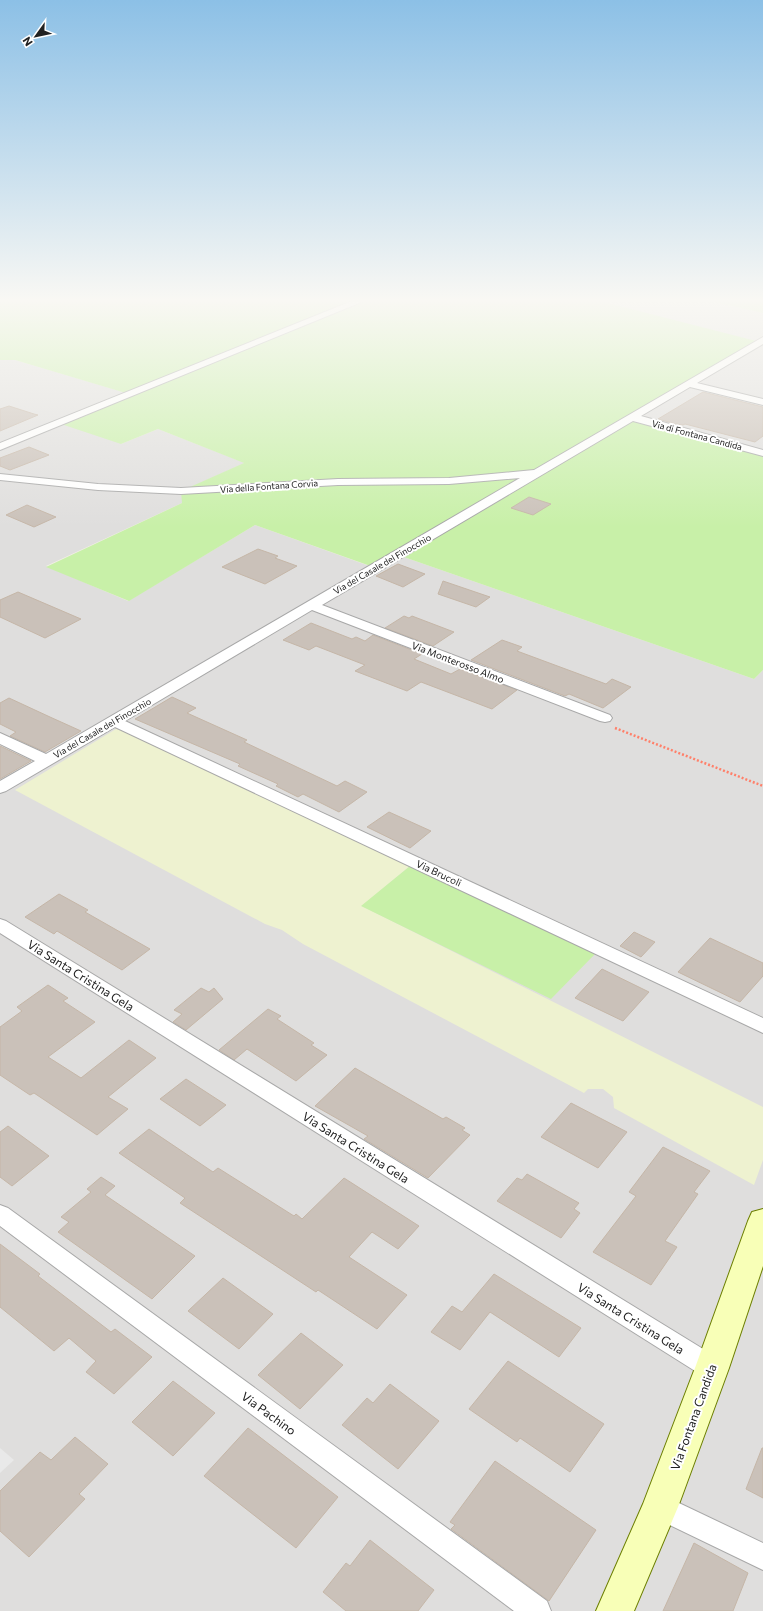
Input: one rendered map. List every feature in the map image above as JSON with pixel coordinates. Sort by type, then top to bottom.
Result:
[{"type":"main road","name":"Via Fontana Candida","points":[[615,1611],[660,1507],[712,1368],[763,1221]]},
{"type":"street","points":[[0,447],[175,376]]},
{"type":"street","name":"Via del Casale del Finocchio","points":[[0,788],[702,376]]},
{"type":"street","points":[[689,384],[763,402]]},
{"type":"street","name":"Via di Fontana Candida","points":[[632,417],[763,453]]},
{"type":"street","name":"Via della Fontana Corvia","points":[[0,477],[80,486],[171,491],[338,482],[449,481],[539,472]]},
{"type":"street","name":"Via Monterosso Almo","points":[[311,605],[605,718]]},
{"type":"street","name":"Via Brucoli","points":[[114,720],[763,1026]]},
{"type":"street","points":[[0,738],[46,760]]},
{"type":"street","name":"Via Santa Cristina Gela","points":[[0,925],[712,1368]]},
{"type":"street","name":"Via Pachino","points":[[0,1214],[537,1611]]},
{"type":"street","points":[[660,1507],[763,1557]]},
{"type":"path","points":[[605,718],[617,729],[763,786]]},
{"type":"shaded area","points":[[0,376],[70,376],[130,394],[121,444],[158,429],[245,463],[182,491],[182,503],[46,566],[128,601],[255,525],[375,568],[398,555],[754,679],[763,670],[763,1611],[0,1611]]},
{"type":"shaded area","points":[[621,376],[763,376],[763,453],[632,417]]},
{"type":"shaded area","points":[[0,1448],[14,1460],[0,1473]]},
{"type":"green space","points":[[69,376],[702,376],[632,417],[763,453],[763,670],[754,679],[398,555],[376,568],[255,525],[129,601],[46,567],[182,503],[181,491],[244,463],[158,429],[121,444],[58,423],[129,394]]},
{"type":"green space","points":[[116,729],[129,732],[410,866],[362,906],[763,1107],[763,1160],[754,1185],[614,1108],[613,1097],[603,1089],[588,1089],[584,1093],[303,944],[282,930],[265,924],[15,790]]},
{"type":"green space","points":[[410,866],[595,954],[551,999],[361,906]]},
{"type":"building","points":[[703,392],[763,407],[763,436],[755,442],[685,424],[676,424],[658,419]]},
{"type":"building","points":[[9,406],[38,415],[0,431],[0,409]]},
{"type":"building","points":[[29,447],[49,455],[10,470],[0,466],[0,458]]},
{"type":"building","points":[[529,497],[551,504],[533,515],[511,508]]},
{"type":"building","points":[[27,505],[56,517],[34,527],[6,515]]},
{"type":"building","points":[[258,549],[278,556],[275,558],[297,566],[265,584],[222,567]]},
{"type":"building","points":[[398,564],[425,574],[403,587],[376,576]]},
{"type":"building","points":[[443,581],[490,597],[476,607],[438,594]]},
{"type":"building","points":[[18,592],[81,619],[45,638],[0,617],[0,600]]},
{"type":"building","points":[[404,616],[409,618],[412,616],[454,632],[433,646],[385,628]]},
{"type":"building","points":[[311,623],[352,639],[356,637],[365,641],[373,635],[422,654],[414,659],[451,674],[460,669],[517,690],[492,709],[421,682],[407,691],[355,671],[365,665],[316,646],[309,650],[283,640]]},
{"type":"building","points":[[502,640],[522,647],[517,651],[606,684],[612,679],[631,687],[603,708],[569,694],[565,696],[471,660]]},
{"type":"building","points":[[172,697],[196,708],[187,713],[247,740],[244,742],[337,786],[345,781],[367,792],[339,812],[303,794],[298,797],[276,786],[278,784],[238,766],[240,764],[135,719]]},
{"type":"building","points":[[9,698],[81,731],[45,752],[10,736],[16,732],[0,724],[0,703]]},
{"type":"building","points":[[0,746],[31,761],[0,779]]},
{"type":"building","points":[[389,812],[431,831],[410,848],[367,827]]},
{"type":"building","points":[[59,894],[88,910],[85,912],[150,949],[122,970],[57,931],[54,934],[25,917]]},
{"type":"building","points":[[634,932],[655,942],[641,957],[620,946]]},
{"type":"building","points":[[710,938],[763,963],[763,976],[740,1002],[678,972]]},
{"type":"building","points":[[602,969],[649,992],[623,1021],[575,998]]},
{"type":"building","points":[[48,985],[68,998],[63,1001],[95,1022],[48,1057],[81,1078],[129,1040],[156,1058],[108,1097],[128,1109],[97,1135],[34,1093],[30,1095],[0,1075],[0,1027],[22,1011],[17,1007]]},
{"type":"building","points":[[201,988],[209,992],[214,988],[223,999],[186,1030],[173,1022],[182,1014],[174,1010]]},
{"type":"building","points":[[268,1009],[281,1016],[277,1019],[314,1043],[311,1045],[327,1055],[296,1081],[247,1049],[234,1060],[219,1050]]},
{"type":"building","points":[[355,1068],[443,1119],[446,1117],[465,1128],[462,1130],[470,1135],[428,1178],[364,1139],[368,1136],[315,1106]]},
{"type":"building","points":[[186,1079],[226,1105],[200,1126],[160,1099]]},
{"type":"building","points":[[571,1103],[627,1132],[598,1168],[541,1137]]},
{"type":"building","points":[[8,1126],[49,1156],[12,1186],[0,1177],[0,1132]]},
{"type":"building","points":[[149,1129],[213,1172],[218,1168],[294,1216],[296,1214],[302,1219],[344,1178],[419,1226],[398,1249],[372,1232],[349,1257],[407,1295],[377,1329],[318,1290],[316,1292],[180,1203],[185,1198],[119,1153]]},
{"type":"building","points":[[663,1147],[710,1171],[694,1192],[698,1194],[665,1241],[677,1247],[651,1285],[593,1252],[636,1196],[629,1192]]},
{"type":"building","points":[[527,1174],[579,1203],[574,1209],[580,1213],[561,1238],[497,1201],[517,1178],[522,1180]]},
{"type":"building","points":[[101,1177],[115,1186],[105,1195],[195,1256],[152,1299],[58,1232],[69,1222],[61,1217],[91,1192],[87,1189]]},
{"type":"building","points":[[0,1244],[40,1274],[38,1276],[111,1332],[115,1329],[152,1357],[114,1394],[86,1372],[96,1361],[69,1338],[54,1351],[0,1307]]},
{"type":"building","points":[[494,1274],[581,1328],[559,1357],[490,1312],[460,1350],[431,1332],[452,1306],[462,1312]]},
{"type":"building","points":[[223,1278],[273,1314],[239,1349],[188,1311]]},
{"type":"building","points":[[301,1333],[343,1365],[300,1409],[258,1375]]},
{"type":"building","points":[[508,1361],[604,1424],[570,1472],[520,1438],[517,1442],[469,1409]]},
{"type":"building","points":[[173,1381],[215,1413],[173,1456],[132,1422]]},
{"type":"building","points":[[390,1384],[439,1421],[398,1469],[342,1425],[367,1398],[373,1403]]},
{"type":"building","points":[[248,1428],[338,1497],[296,1548],[204,1476]]},
{"type":"building","points":[[75,1437],[108,1464],[79,1494],[85,1499],[29,1557],[0,1531],[0,1491],[40,1452],[51,1460]]},
{"type":"building","points":[[763,1448],[763,1498],[746,1489]]},
{"type":"building","points":[[495,1461],[596,1530],[549,1601],[451,1529],[455,1525],[450,1522]]},
{"type":"building","points":[[370,1540],[434,1590],[418,1611],[346,1611],[323,1592],[346,1563],[350,1566]]},
{"type":"building","points":[[694,1543],[748,1573],[733,1611],[663,1611]]}]
